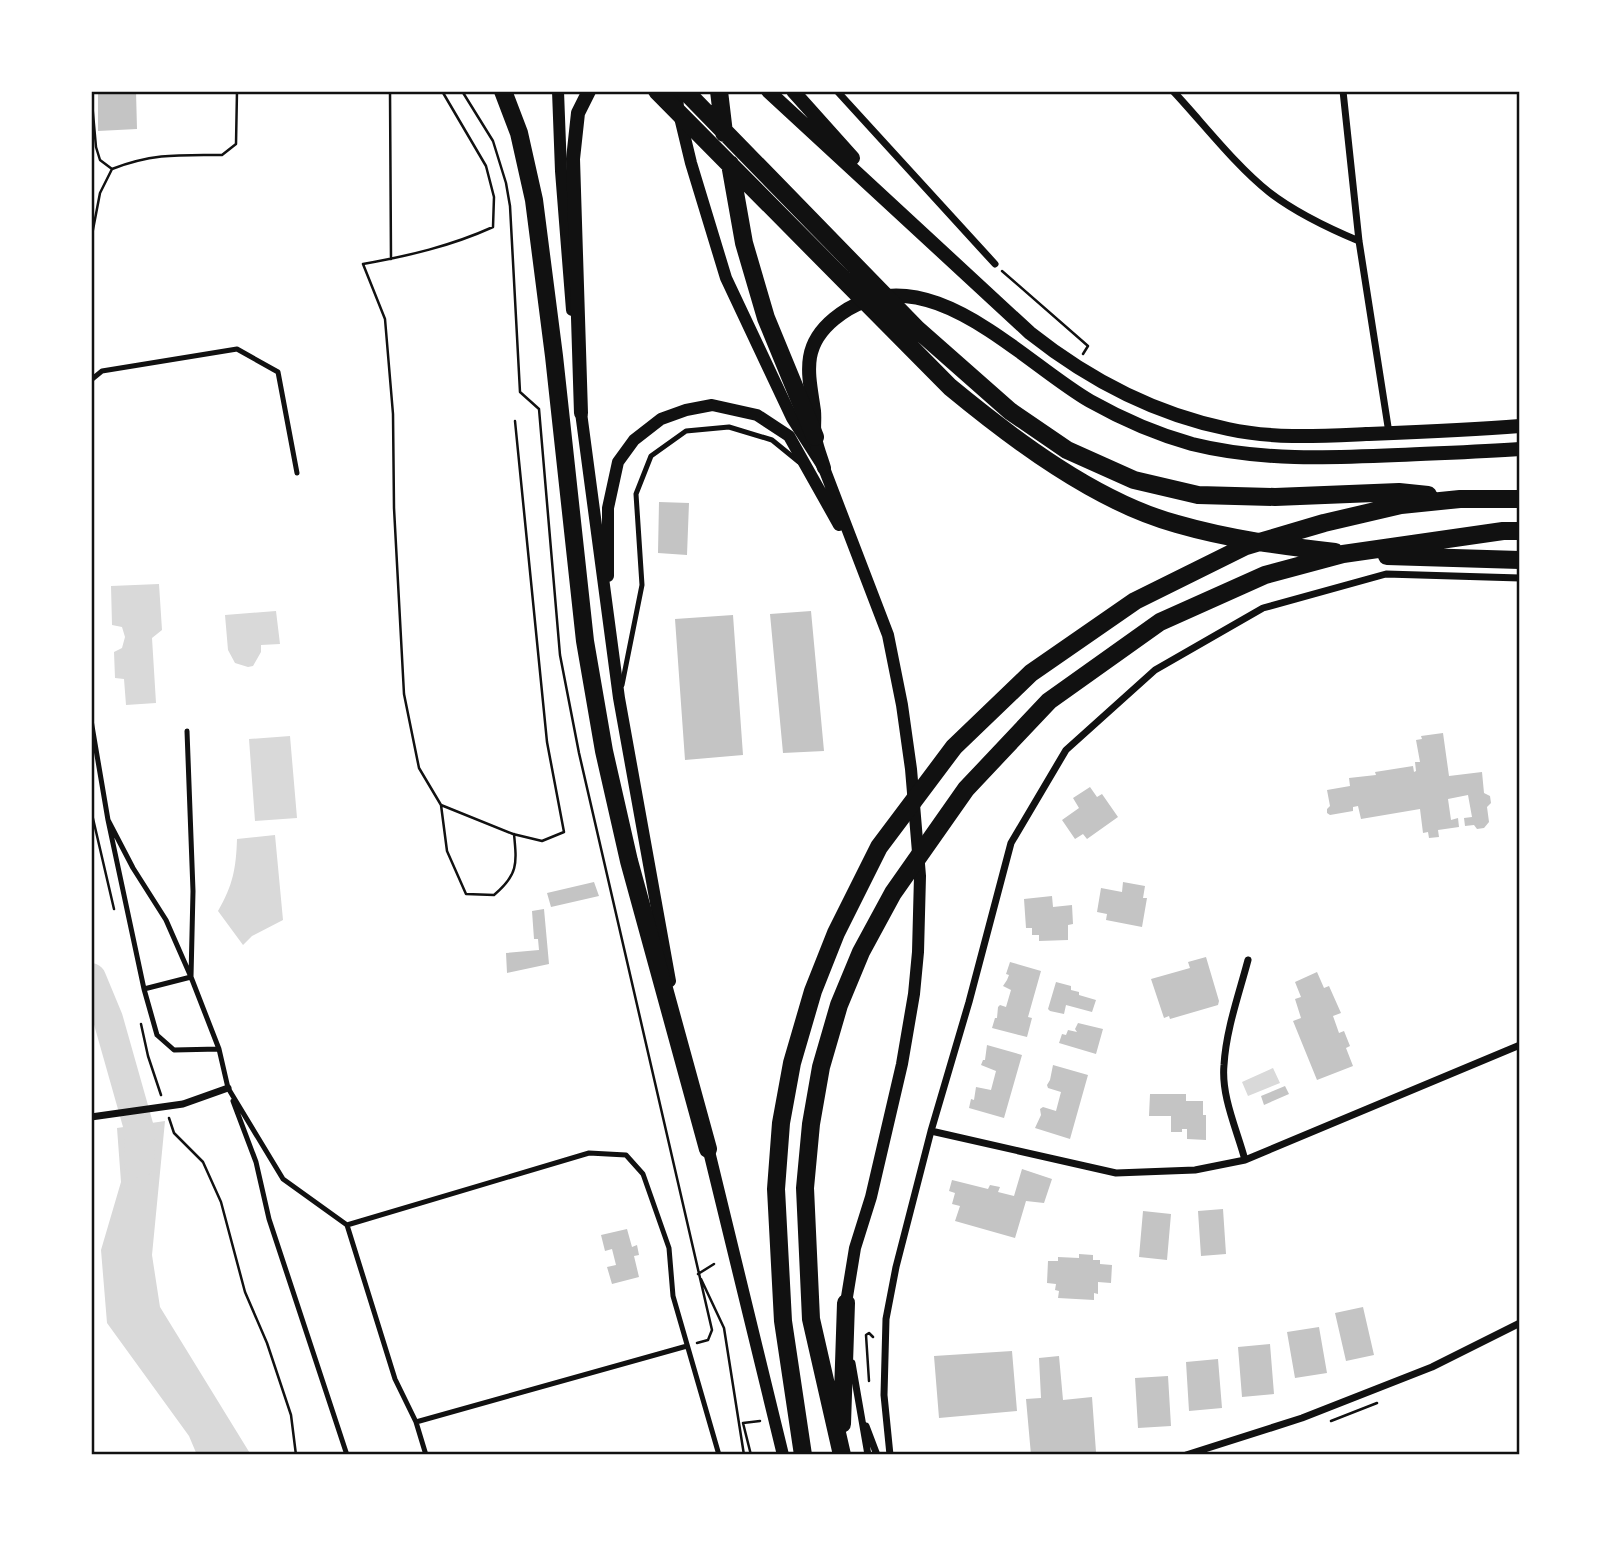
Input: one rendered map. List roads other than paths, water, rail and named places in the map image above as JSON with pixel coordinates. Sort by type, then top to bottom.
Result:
[{"type":"highway","points":[[503,91],[519,133],[534,200],[585,641],[604,751],[629,861],[708,1149]]},
{"type":"highway","points":[[657,91],[950,387],[995,425],[1055,465],[1114,499],[1175,524],[1265,544],[1374,555],[1520,560]]},
{"type":"highway","points":[[685,91],[917,329],[1010,411],[1067,450],[1134,480],[1198,495],[1275,497],[1399,492],[1460,499]]},
{"type":"highway","points":[[719,99],[744,243],[766,318],[814,437]]},
{"type":"highway","points":[[803,1455],[783,1321],[776,1189],[781,1123],[792,1063],[813,991],[836,933],[879,847],[954,747],[1031,673],[1135,601],[1246,546],[1324,523],[1401,505],[1460,499],[1520,499]]},
{"type":"highway","points":[[841,1452],[811,1319],[805,1188],[810,1124],[821,1067],[839,1005],[861,952],[893,893],[966,789],[1049,701],[1160,622],[1265,575],[1343,554],[1503,531],[1520,531]]},
{"type":"highway","points":[[841,1452],[846,1303]]},
{"type":"main road","points":[[581,413],[573,159],[578,113],[589,91]]},
{"type":"main road","points":[[768,91],[1007,314],[1075,366],[1158,408],[1230,430],[1286,436],[1520,426]]},
{"type":"main road","points":[[793,91],[920,231]]},
{"type":"main road","points":[[824,468],[814,437],[814,414],[807,377],[813,345],[836,317],[857,304],[897,295],[942,303],[986,328],[1089,400],[1139,425],[1192,444],[1244,453],[1303,458],[1520,449]]},
{"type":"street","points":[[558,91],[561,185],[581,413],[619,698],[663,946],[708,1149],[783,1455]]},
{"type":"street","points":[[677,91],[678,109],[691,163],[726,278],[792,418],[824,468],[888,635],[911,769],[920,876],[914,994],[902,1064],[871,1197],[855,1248],[846,1303],[858,1408],[868,1455]]},
{"type":"street","points":[[837,91],[995,264]]},
{"type":"street","points":[[1173,91],[1271,194],[1326,227],[1359,241]]},
{"type":"street","points":[[1343,91],[1359,241],[1390,433]]},
{"type":"street","points":[[608,621],[608,508],[618,462],[634,440],[661,419],[686,410],[712,405],[757,415],[789,436],[854,549]]},
{"type":"street","points":[[890,1455],[884,1395],[886,1319],[896,1268],[1011,843],[1066,750],[1155,670],[1263,608],[1386,574],[1520,578]]},
{"type":"street","points":[[1245,1160],[1227,1098],[1223,1066],[1248,960]]},
{"type":"street","points":[[931,1131],[1116,1173],[1195,1170],[1245,1160],[1520,1045]]},
{"type":"street","points":[[91,1116],[183,1104],[228,1088]]},
{"type":"street","points":[[1186,1455],[1302,1418],[1419,1372],[1520,1323]]},
{"type":"street","points":[[858,1408],[877,1455]]},
{"type":"lane","points":[[91,380],[102,371],[237,349],[278,372],[297,473]]},
{"type":"lane","points":[[619,698],[642,584],[636,494],[651,456],[686,431],[729,427],[772,440],[807,468]]},
{"type":"lane","points":[[91,720],[108,820],[144,989],[157,1035],[174,1050],[219,1049]]},
{"type":"lane","points":[[187,731],[193,891],[191,977]]},
{"type":"lane","points":[[108,820],[133,868],[166,920],[219,1049],[228,1088],[256,1162],[269,1219],[346,1455]]},
{"type":"lane","points":[[144,989],[191,977]]},
{"type":"lane","points":[[228,1088],[283,1179],[347,1225],[395,1379],[416,1422],[426,1455]]},
{"type":"lane","points":[[347,1225],[589,1153],[626,1156],[643,1174],[670,1248],[673,1296],[719,1455]]},
{"type":"lane","points":[[416,1422],[687,1346]]},
{"type":"waterway","points":[[91,978],[108,1019],[140,1132],[139,1163]]}]
